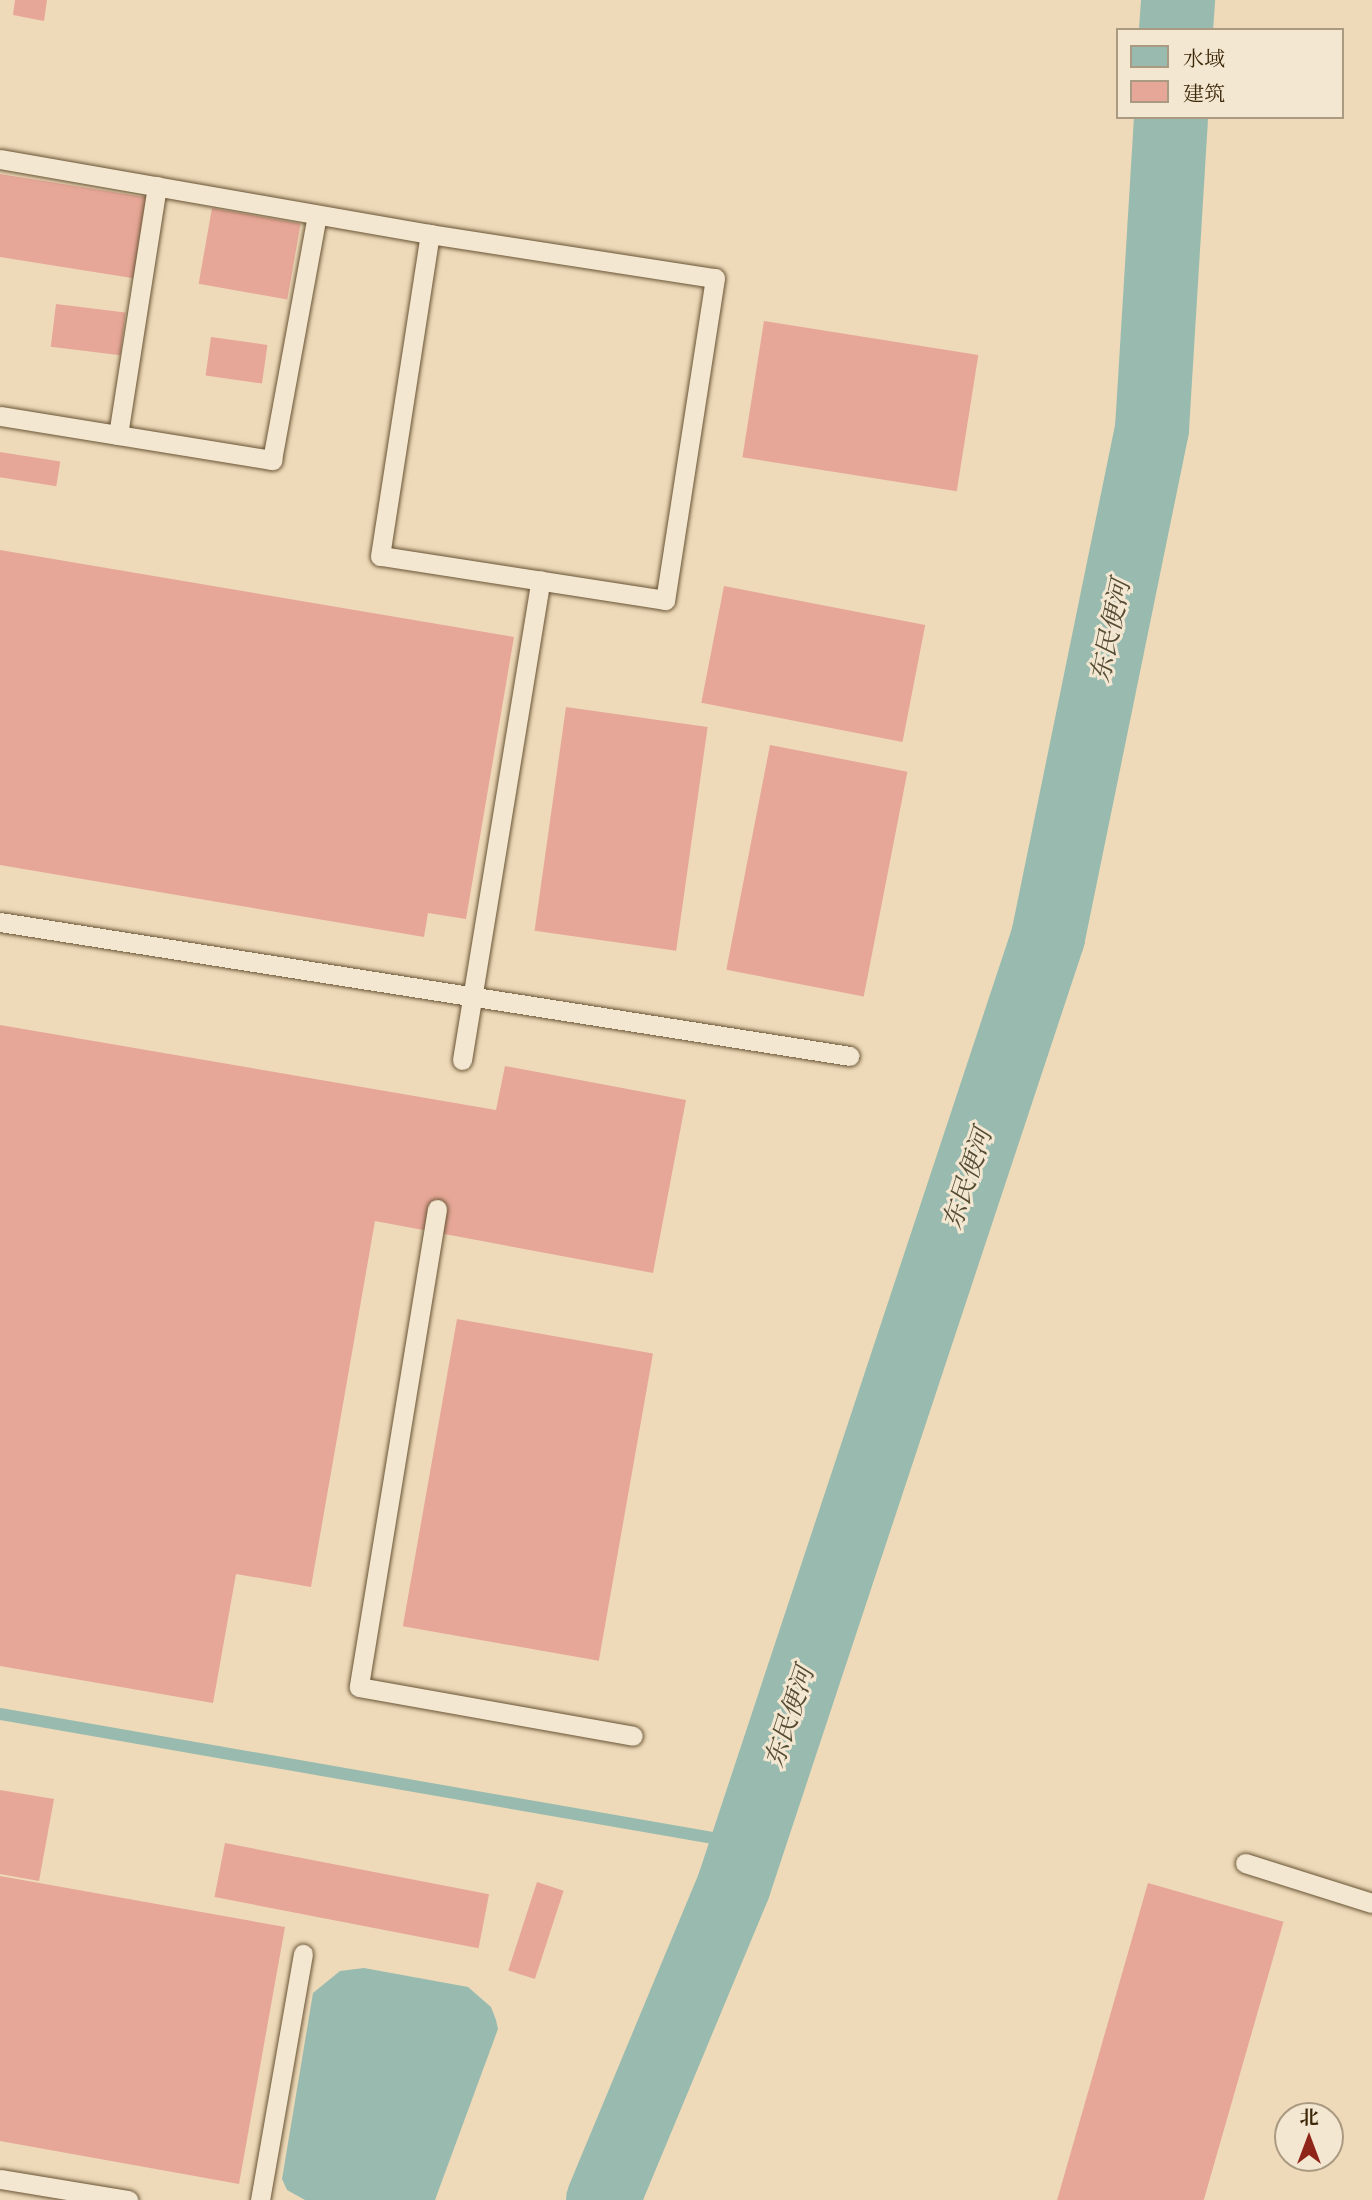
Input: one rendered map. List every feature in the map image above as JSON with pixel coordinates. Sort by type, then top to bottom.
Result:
[{"type":"lane","points":[[0,159],[430,234],[715,278],[665,600],[380,556],[430,234]]},
{"type":"lane","points":[[118,435],[157,186]]},
{"type":"lane","points":[[0,416],[272,460],[317,215]]},
{"type":"lane","points":[[462,1060],[541,580]]},
{"type":"lane","points":[[0,922],[850,1056]]},
{"type":"lane","points":[[437,1209],[359,1687],[632,1736]]},
{"type":"lane","points":[[1245,1863],[1372,1903]]},
{"type":"lane","points":[[260,2200],[303,1954]]},
{"type":"lane","points":[[0,2179],[128,2200]]},
{"type":"water","points":[[364,1968],[468,1987],[491,2007],[496,2020],[498,2029],[435,2200],[305,2200],[287,2190],[282,2179],[313,1993],[340,1971]]},
{"type":"building","points":[[15,0],[47,0],[44,21],[13,15]]},
{"type":"building","points":[[0,174],[146,197],[133,278],[0,257]]},
{"type":"building","points":[[212,208],[301,224],[287,299],[199,284]]},
{"type":"building","points":[[56,304],[125,313],[120,355],[51,347]]},
{"type":"building","points":[[764,321],[978,355],[957,491],[742,457]]},
{"type":"building","points":[[211,337],[267,345],[262,384],[206,376]]},
{"type":"building","points":[[0,452],[60,462],[56,486],[0,477]]},
{"type":"building","points":[[0,550],[514,637],[466,919],[428,913],[424,937],[0,865]]},
{"type":"building","points":[[724,586],[925,625],[903,742],[701,703]]},
{"type":"building","points":[[566,707],[708,727],[676,951],[535,931]]},
{"type":"building","points":[[770,745],[907,772],[864,997],[726,970]]},
{"type":"building","points":[[0,1025],[496,1110],[505,1066],[686,1100],[653,1273],[375,1221],[311,1587],[236,1574],[213,1703],[0,1666]]},
{"type":"building","points":[[457,1319],[653,1354],[599,1661],[403,1626]]},
{"type":"building","points":[[0,1790],[54,1799],[39,1881],[0,1874]]},
{"type":"building","points":[[225,1843],[489,1894],[479,1948],[215,1897]]},
{"type":"building","points":[[0,1876],[285,1927],[239,2184],[0,2141]]},
{"type":"building","points":[[537,1882],[564,1891],[535,1979],[508,1970]]},
{"type":"building","points":[[1148,1883],[1284,1922],[1204,2200],[1057,2200]]},
{"type":"waterway","name":"东民便河","points":[[1176,28],[1178,0]]},
{"type":"waterway","name":"东民便河","points":[[603,2200],[734,1885],[1048,937],[1152,429],[1171,119]]},
{"type":"waterway","points":[[0,1714],[747,1844]]}]
